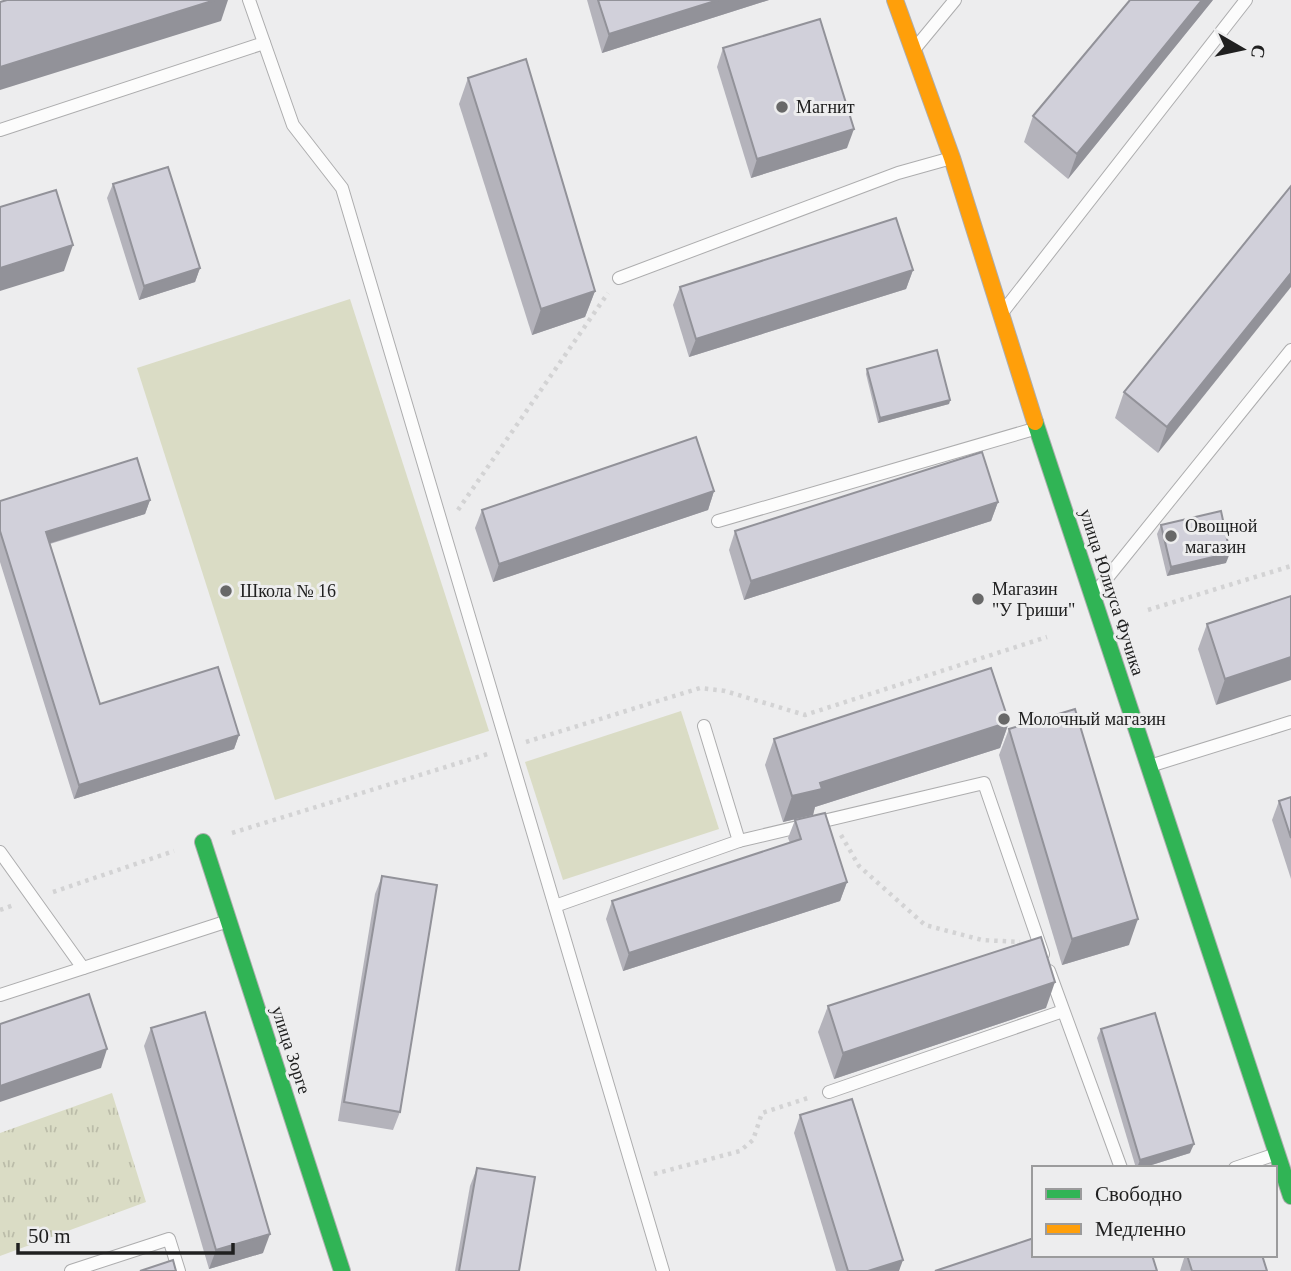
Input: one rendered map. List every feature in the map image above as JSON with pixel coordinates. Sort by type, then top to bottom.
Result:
[{"type":"street","name":"улица Юлиуса Фучика","points":[[895,0],[952,158],[1000,315],[1291,1196]]},
{"type":"street","name":"улица Зорге","points":[[203,842],[342,1271]]},
{"type":"lane","points":[[249,0],[293,125],[342,188],[663,1271]]},
{"type":"lane","points":[[913,51],[955,0]]},
{"type":"lane","points":[[1000,315],[1246,0]]},
{"type":"lane","points":[[0,130],[264,43]]},
{"type":"lane","points":[[619,278],[898,173],[952,158]]},
{"type":"lane","points":[[1093,596],[1291,350]]},
{"type":"lane","points":[[718,522],[1038,428]]},
{"type":"lane","points":[[1149,766],[1291,722]]},
{"type":"lane","points":[[704,726],[739,841]]},
{"type":"lane","points":[[555,906],[739,841],[984,783],[1120,1166]]},
{"type":"lane","points":[[0,852],[83,968]]},
{"type":"lane","points":[[0,995],[229,921]]},
{"type":"lane","points":[[829,1092],[1063,1011]]},
{"type":"lane","points":[[1241,1166],[1277,1154]]},
{"type":"lane","points":[[71,1271],[169,1239],[179,1271]]},
{"type":"path","points":[[444,529],[619,278]]},
{"type":"path","points":[[1148,611],[1291,566]]},
{"type":"path","points":[[832,819],[859,866],[925,925],[1003,943],[1039,940]]},
{"type":"path","points":[[636,1179],[740,1151],[753,1140],[762,1113],[829,1092]]},
{"type":"green space","points":[[350,299],[489,731],[275,800],[137,368]]},
{"type":"green space","points":[[681,711],[719,829],[563,880],[525,762]]},
{"type":"green space","points":[[112,1093],[146,1202],[0,1256],[0,1133]]},
{"type":"building","points":[[215,0],[0,67],[0,2]]},
{"type":"building","points":[[598,0],[718,0],[609,34]]},
{"type":"building","points":[[1130,0],[1202,0],[1077,154],[1033,116]]},
{"type":"building","name":"Магнит","points":[[820,19],[854,129],[757,159],[723,48]]},
{"type":"building","points":[[526,59],[595,291],[541,309],[468,78]]},
{"type":"building","points":[[168,167],[200,268],[144,286],[113,184]]},
{"type":"building","points":[[1291,186],[1291,273],[1167,427],[1124,392]]},
{"type":"building","points":[[56,190],[73,245],[0,268],[0,207]]},
{"type":"building","points":[[896,218],[913,270],[696,339],[680,287]]},
{"type":"building","points":[[937,350],[950,400],[880,418],[867,369]]},
{"type":"building","points":[[696,437],[714,491],[499,564],[482,510]]},
{"type":"building","points":[[982,452],[998,502],[751,581],[735,531]]},
{"type":"building","points":[[137,458],[150,500],[46,532],[100,704],[218,667],[239,735],[79,785],[0,531],[0,501]]},
{"type":"building","points":[[1221,511],[1230,553],[1171,567],[1161,525]]},
{"type":"building","points":[[1291,596],[1291,657],[1225,679],[1207,624]]},
{"type":"building","points":[[991,668],[1009,722],[820,783],[822,789],[792,796],[774,739]]},
{"type":"building","points":[[1075,709],[1138,919],[1072,939],[1009,729]]},
{"type":"building","points":[[1291,797],[1291,838],[1279,801]]},
{"type":"building","points":[[825,813],[847,882],[629,953],[612,901],[801,839],[795,820]]},
{"type":"building","points":[[382,876],[437,885],[400,1112],[344,1102]]},
{"type":"building","points":[[1041,937],[1055,982],[843,1053],[828,1006]]},
{"type":"building","points":[[89,994],[107,1049],[0,1086],[0,1024]]},
{"type":"building","points":[[205,1012],[270,1234],[216,1250],[151,1028]]},
{"type":"building","points":[[1155,1013],[1194,1144],[1140,1160],[1101,1029]]},
{"type":"building","points":[[852,1099],[903,1260],[868,1271],[848,1271],[800,1115]]},
{"type":"building","points":[[477,1168],[535,1177],[519,1271],[459,1271]]},
{"type":"building","points":[[1032,1239],[1032,1257],[1153,1257],[1157,1271],[935,1271]]},
{"type":"building","points":[[1188,1257],[1263,1257],[1267,1271],[1192,1271]]},
{"type":"building","points":[[173,1260],[176,1271],[140,1271]]},
{"type":"traffic: fast","points":[[1035,422],[1291,1196]]},
{"type":"traffic: fast","points":[[203,842],[342,1271]]},
{"type":"traffic: slow","points":[[895,0],[952,158],[1035,422]]},
{"type":"place","name":"Магнит","points":[[782,107]]},
{"type":"place","name":"Овощной магазин","points":[[1171,536]]},
{"type":"place","name":"Школа № 16","points":[[226,591]]},
{"type":"place","name":"Магазин \"У Гриши\"","points":[[978,599]]},
{"type":"place","name":"Молочный магазин","points":[[1004,719]]}]
